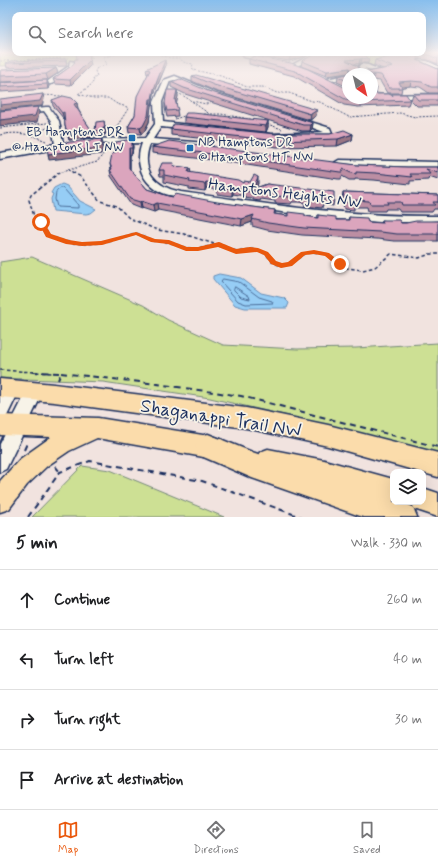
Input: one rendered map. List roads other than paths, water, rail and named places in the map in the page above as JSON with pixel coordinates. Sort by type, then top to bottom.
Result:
[{"type":"highway","points":[[208,446],[252,465],[403,517]]},
{"type":"main road","name":"Shaganappi Trail NW","points":[[6,388],[36,390],[172,407],[291,427],[361,443],[438,465]]},
{"type":"main road","name":"Shaganappi Trail NW","points":[[16,431],[98,428],[208,446],[324,472],[390,490]]},
{"type":"main road","points":[[0,500],[22,472],[51,448],[72,437],[98,428]]},
{"type":"main road","points":[[426,501],[438,505]]},
{"type":"street","points":[[0,85],[50,83],[59,77]]},
{"type":"street","points":[[337,86],[323,79],[339,77]]},
{"type":"street","points":[[153,140],[161,131],[162,125],[158,102],[167,80],[175,78],[222,97],[300,119],[327,130],[328,133],[324,135],[272,136],[162,125]]},
{"type":"street","points":[[378,97],[438,96]]},
{"type":"street","points":[[0,114],[46,109],[53,124],[59,145]]},
{"type":"street","points":[[0,156],[59,145],[116,140],[153,140],[215,147]]},
{"type":"street","name":"Hamptons Heights NW","points":[[153,140],[150,155],[142,165],[148,178],[161,190],[255,207],[326,215],[404,220],[438,219]]},
{"type":"street","points":[[332,162],[348,164],[438,165]]},
{"type":"street","points":[[0,412],[6,388]]},
{"type":"street","points":[[0,463],[36,390]]},
{"type":"water","points":[[62,184],[67,186],[80,201],[96,209],[91,213],[86,214],[53,211],[51,199],[53,194],[51,193],[54,188]]},
{"type":"water","points":[[219,274],[241,278],[261,293],[284,298],[289,303],[287,308],[245,308],[235,305],[213,279],[213,276]]},
{"type":"place","name":"EB Hamptons DR @ Hamptons LI NW","points":[[132,138]]},
{"type":"place","name":"NB Hamptons DR @ Hamptons HT NW","points":[[190,148]]}]
